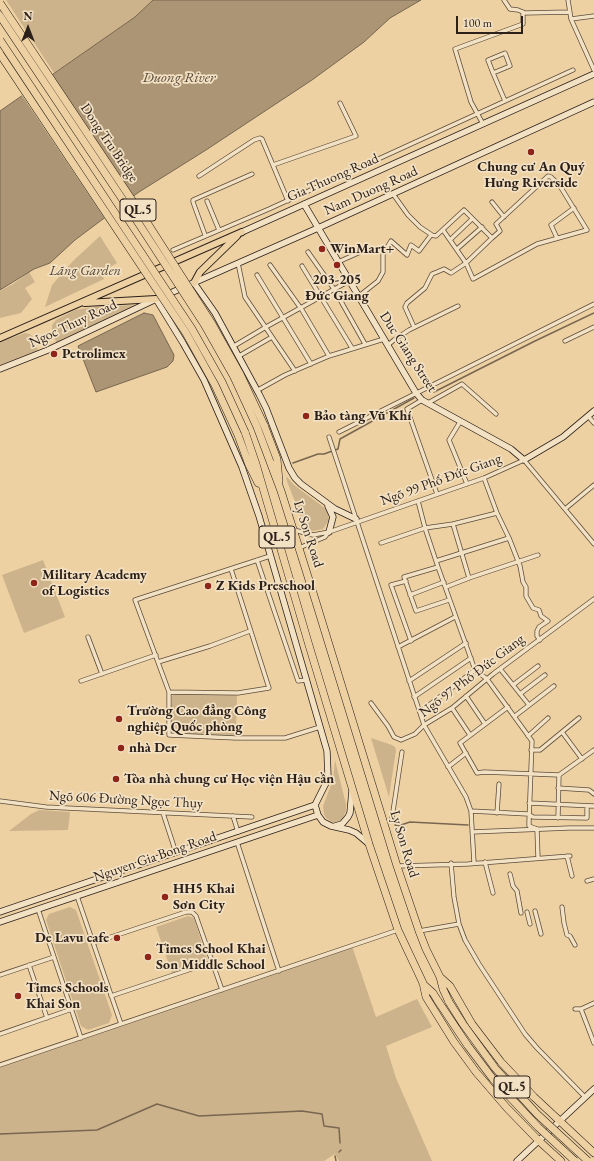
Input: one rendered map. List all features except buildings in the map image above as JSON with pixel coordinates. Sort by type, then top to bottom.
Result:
[{"type":"highway","name":"Dong Tru Bridge","points":[[0,3],[146,221],[212,324],[240,374],[260,426]]},
{"type":"highway","name":"Dong Tru Bridge","points":[[0,16],[204,324],[260,426]]},
{"type":"highway","name":"QL.5","points":[[0,40],[192,329],[222,382],[265,497],[369,844],[398,930],[423,983],[426,997],[454,1042],[476,1072],[539,1141],[562,1161]]},
{"type":"highway","name":"QL.5","points":[[0,54],[186,333],[242,434]]},
{"type":"highway","name":"Ly Son Road","points":[[260,426],[397,866],[419,931],[440,977],[450,986],[472,1024],[501,1062],[546,1109],[594,1153]]},
{"type":"highway","name":"QL.5","points":[[440,977],[449,1002],[495,1068],[537,1114],[588,1161]]},
{"type":"highway","name":"QL.5","points":[[423,983],[433,993],[468,1046],[493,1079],[538,1127],[575,1161]]},
{"type":"highway","points":[[522,1123],[537,1121],[543,1116],[546,1109]]},
{"type":"highway","points":[[562,1161],[582,1142]]},
{"type":"main road","points":[[194,283],[200,272],[242,232]]},
{"type":"main road","name":"Gia Thuong Road","points":[[82,303],[242,232]]},
{"type":"main road","points":[[82,303],[156,299]]},
{"type":"main road","name":"Ngoc Thuy Road","points":[[0,338],[82,303]]},
{"type":"street","points":[[504,0],[510,10],[518,10],[523,12],[569,12]]},
{"type":"street","points":[[568,0],[571,19],[594,70]]},
{"type":"street","points":[[483,124],[472,102],[455,49],[523,24],[523,12]]},
{"type":"street","points":[[571,19],[594,16]]},
{"type":"street","points":[[493,73],[510,66],[505,53],[488,60],[493,73],[505,101]]},
{"type":"street","name":"Gia Thuong Road","points":[[173,250],[288,201],[573,70]]},
{"type":"street","name":"Gia Thuong Road","points":[[242,232],[594,74]]},
{"type":"street","name":"Nam Duong Road","points":[[156,299],[318,228],[594,102]]},
{"type":"street","points":[[273,165],[356,136],[340,103]]},
{"type":"street","points":[[199,176],[260,138],[262,139],[288,201]]},
{"type":"street","points":[[205,236],[193,200],[252,174]]},
{"type":"street","points":[[414,327],[405,307],[407,303],[425,288],[432,274],[444,269],[451,273],[466,263],[500,231],[496,224],[548,176],[560,186],[587,230],[536,244],[474,279],[466,263],[443,230]]},
{"type":"street","points":[[334,180],[338,189]]},
{"type":"street","points":[[393,194],[408,215],[420,228],[432,235],[436,236],[464,210],[492,238]]},
{"type":"street","points":[[207,202],[219,230]]},
{"type":"street","points":[[492,202],[504,217]]},
{"type":"street","name":"Duc Giang Street","points":[[304,204],[416,393],[425,402],[511,449],[524,460]]},
{"type":"street","points":[[558,238],[551,226],[574,208]]},
{"type":"street","points":[[450,240],[472,219]]},
{"type":"street","points":[[456,249],[482,228]]},
{"type":"street","points":[[359,296],[378,281],[383,272],[383,254],[391,241],[407,255],[411,246],[419,251],[432,235]]},
{"type":"street","points":[[338,262],[365,250]]},
{"type":"street","points":[[308,252],[334,289],[365,344]]},
{"type":"street","points":[[238,263],[245,297],[266,326],[294,371]]},
{"type":"street","points":[[270,265],[300,308],[329,356]]},
{"type":"street","points":[[302,266],[352,348]]},
{"type":"street","points":[[257,275],[311,364]]},
{"type":"street","points":[[234,346],[266,326],[349,281]]},
{"type":"street","points":[[194,283],[215,313],[258,390],[292,473],[298,481],[328,506],[333,514],[333,523],[325,537],[299,548]]},
{"type":"street","points":[[156,299],[204,380],[223,420],[242,467],[258,516],[283,596],[327,751],[328,776],[316,805],[318,814],[323,822],[331,826],[356,833],[369,844]]},
{"type":"street","name":"Ngoc Thuy Road","points":[[0,369],[48,350],[156,299]]},
{"type":"street","points":[[339,432],[594,304]]},
{"type":"street","points":[[388,345],[414,327],[458,306]]},
{"type":"street","points":[[565,341],[594,327]]},
{"type":"street","points":[[239,356],[272,337]]},
{"type":"street","points":[[258,390],[294,371],[329,356],[384,339]]},
{"type":"street","points":[[437,494],[407,409],[462,384],[496,414]]},
{"type":"street","points":[[594,412],[563,438],[524,460],[594,544]]},
{"type":"street","points":[[588,416],[594,423]]},
{"type":"street","points":[[460,422],[449,440],[467,484]]},
{"type":"street","points":[[329,437],[424,726],[466,797],[470,811],[474,863]]},
{"type":"street","name":"Ngõ 99 Phố Đức Giang","points":[[329,532],[356,520],[364,520],[484,478],[524,460]]},
{"type":"street","points":[[484,478],[518,562],[523,577],[523,582],[526,587],[526,596],[533,608],[539,610],[541,616],[548,621],[538,627],[537,636],[540,640]]},
{"type":"street","points":[[565,509],[594,485]]},
{"type":"street","points":[[314,494],[335,509],[356,520]]},
{"type":"street","points":[[418,501],[425,528],[446,587],[449,600],[475,670],[487,679],[532,741],[528,814],[529,826],[537,829]]},
{"type":"street","points":[[381,543],[425,528],[453,524],[497,513]]},
{"type":"street","points":[[453,524],[470,578]]},
{"type":"street","points":[[293,530],[313,535],[329,532]]},
{"type":"street","points":[[436,561],[509,538]]},
{"type":"street","points":[[446,587],[538,555]]},
{"type":"street","points":[[270,556],[135,600],[169,692],[169,734],[236,738],[285,738],[320,727]]},
{"type":"street","points":[[257,560],[298,681],[306,680]]},
{"type":"street","points":[[410,641],[391,585],[438,567]]},
{"type":"street","points":[[169,692],[238,692],[269,688],[231,569]]},
{"type":"street","points":[[405,579],[416,612],[449,600]]},
{"type":"street","points":[[410,595],[444,582]]},
{"type":"street","name":"Ngõ 97 Phố Đức Giang","points":[[371,703],[394,737],[401,740],[415,734],[424,726],[452,708],[487,679],[594,599]]},
{"type":"street","points":[[398,647],[455,617]]},
{"type":"street","points":[[158,662],[210,646],[250,631]]},
{"type":"street","points":[[88,637],[102,674]]},
{"type":"street","points":[[409,681],[466,643]]},
{"type":"street","points":[[81,681],[156,655]]},
{"type":"street","points":[[414,696],[471,658]]},
{"type":"street","points":[[513,685],[538,666]]},
{"type":"street","points":[[420,712],[475,670]]},
{"type":"street","points":[[501,670],[529,705]]},
{"type":"street","points":[[520,694],[545,676]]},
{"type":"street","points":[[515,716],[554,686]]},
{"type":"street","points":[[466,696],[485,724]]},
{"type":"street","points":[[508,707],[460,743],[477,773],[560,775],[594,750]]},
{"type":"street","points":[[452,708],[470,735]]},
{"type":"street","points":[[528,736],[548,718]]},
{"type":"street","points":[[532,750],[540,750],[579,718]]},
{"type":"street","points":[[562,732],[582,759]]},
{"type":"street","points":[[392,818],[402,752]]},
{"type":"street","points":[[448,767],[466,753]]},
{"type":"street","points":[[558,818],[558,788],[560,775]]},
{"type":"street","points":[[497,813],[498,784]]},
{"type":"street","points":[[558,788],[589,790],[594,794]]},
{"type":"street","points":[[331,826],[342,824],[348,817],[350,813],[352,789]]},
{"type":"street","name":"Ngõ 606 Đường Ngọc Thụy","points":[[0,801],[46,807],[252,817]]},
{"type":"street","points":[[529,803],[594,806]]},
{"type":"street","name":"Nguyen Gia Bong Road","points":[[0,912],[316,805]]},
{"type":"street","points":[[470,811],[528,814],[533,817],[586,818],[587,806]]},
{"type":"street","points":[[163,813],[176,853]]},
{"type":"street","name":"Nguyen Gia Bong Road","points":[[0,922],[318,814]]},
{"type":"street","points":[[233,816],[238,832],[237,842],[279,971]]},
{"type":"street","points":[[472,832],[594,828]]},
{"type":"street","points":[[537,829],[538,858]]},
{"type":"street","points":[[397,866],[474,863],[568,856],[572,876]]},
{"type":"street","points":[[485,862],[494,893]]},
{"type":"street","points":[[451,864],[454,897],[459,924],[465,940],[517,1023],[537,1048],[585,1097]]},
{"type":"street","points":[[510,874],[513,886],[517,891],[521,913]]},
{"type":"street","points":[[587,881],[594,879]]},
{"type":"street","points":[[74,887],[121,1024]]},
{"type":"street","points":[[35,900],[81,1038]]},
{"type":"street","points":[[562,907],[567,935],[570,936],[574,945]]},
{"type":"street","points":[[535,911],[541,934]]},
{"type":"street","points":[[93,943],[189,912],[196,916],[222,990]]},
{"type":"street","points":[[527,912],[530,924]]},
{"type":"street","points":[[419,931],[459,924]]},
{"type":"street","points":[[0,1065],[398,930]]},
{"type":"street","points":[[0,975],[54,957]]},
{"type":"street","points":[[111,996],[212,962]]},
{"type":"street","points":[[29,965],[47,1018]]},
{"type":"street","points":[[575,1008],[581,1010],[594,1004]]},
{"type":"street","points":[[0,1034],[72,1009]]},
{"type":"street","points":[[581,1010],[594,1043]]},
{"type":"street","points":[[517,1161],[594,1089]]},
{"type":"green space","points":[[6,0],[153,0],[135,17],[54,73]]},
{"type":"green space","name":"Lãng Garden","points":[[100,236],[117,263],[101,272],[104,279],[45,307],[52,285],[73,261]]},
{"type":"green space","points":[[29,272],[35,282],[25,288],[32,299],[21,313],[0,318],[0,291],[13,284]]},
{"type":"green space","points":[[141,305],[57,344],[52,332],[52,325],[56,320],[75,310],[99,306]]},
{"type":"green space","points":[[25,333],[30,334],[34,338],[38,351],[0,367],[0,342]]},
{"type":"green space","points":[[287,477],[294,485],[326,509],[329,520],[323,529],[312,531],[305,527],[288,484]]},
{"type":"green space","points":[[43,560],[65,617],[24,633],[2,575]]},
{"type":"green space","points":[[176,693],[234,693],[237,697],[236,734],[233,736],[175,735],[171,730],[172,696]]},
{"type":"green space","points":[[371,738],[392,745],[396,750],[389,797]]},
{"type":"green space","points":[[335,760],[346,804],[346,811],[342,819],[337,823],[326,818],[323,806],[333,780]]},
{"type":"green space","points":[[39,810],[70,812],[68,830],[9,831],[31,814]]},
{"type":"green space","points":[[70,907],[76,910],[112,1015],[109,1023],[88,1030],[81,1026],[46,920],[49,914]]},
{"type":"green space","points":[[188,916],[194,918],[207,959],[206,962],[172,973],[156,927]]},
{"type":"green space","points":[[352,946],[376,1017],[417,999],[432,1027],[386,1046],[396,1078],[432,1161],[339,1161],[335,1154],[324,1161],[0,1161],[0,1067]]},
{"type":"water","name":"Duong River","points":[[153,0],[421,0],[390,18],[364,42],[312,80],[139,192],[75,240],[50,263],[34,269],[0,290],[0,111],[135,17]]},
{"type":"water","points":[[144,313],[153,315],[174,355],[173,361],[167,367],[96,392],[78,346]]},
{"type":"pier","points":[[51,73],[134,198],[105,219],[21,94]]},
{"type":"waterway","points":[[434,392],[594,313]]},
{"type":"waterway","points":[[293,463],[338,449],[340,439],[414,398]]},
{"type":"waterway","points":[[395,825],[398,826],[410,822],[468,825]]},
{"type":"waterway","points":[[0,1134],[97,1130],[157,1104],[199,1116],[302,1111],[322,1114],[324,1126],[339,1128],[340,1143]]},
{"type":"waterway","points":[[335,1156],[336,1161]]},
{"type":"place","name":"Chung cư An Quý Hưng Riverside","points":[[531,152]]},
{"type":"place","name":"WinMart+","points":[[322,249]]},
{"type":"place","name":"203-205 Đức Giang","points":[[337,265]]},
{"type":"place","name":"Petrolimex","points":[[54,354]]},
{"type":"place","name":"Bảo tàng Vũ Khí","points":[[306,416]]},
{"type":"place","name":"Military Academy of Logistics","points":[[34,583]]},
{"type":"place","name":"Z Kids Preschool","points":[[208,586]]},
{"type":"place","name":"Trường Cao đẳng Công nghiệp Quốc phòng","points":[[119,719]]},
{"type":"place","name":"nhà Der","points":[[121,748]]},
{"type":"place","name":"Tòa nhà chung cư Học viện Hậu cần","points":[[116,779]]},
{"type":"place","name":"HH5 Khai Sơn City","points":[[165,897]]},
{"type":"place","name":"De Lavu cafe","points":[[117,938]]},
{"type":"place","name":"Times School Khai Son Middle School","points":[[148,957]]},
{"type":"place","name":"Times Schools Khai Son","points":[[18,996]]}]
